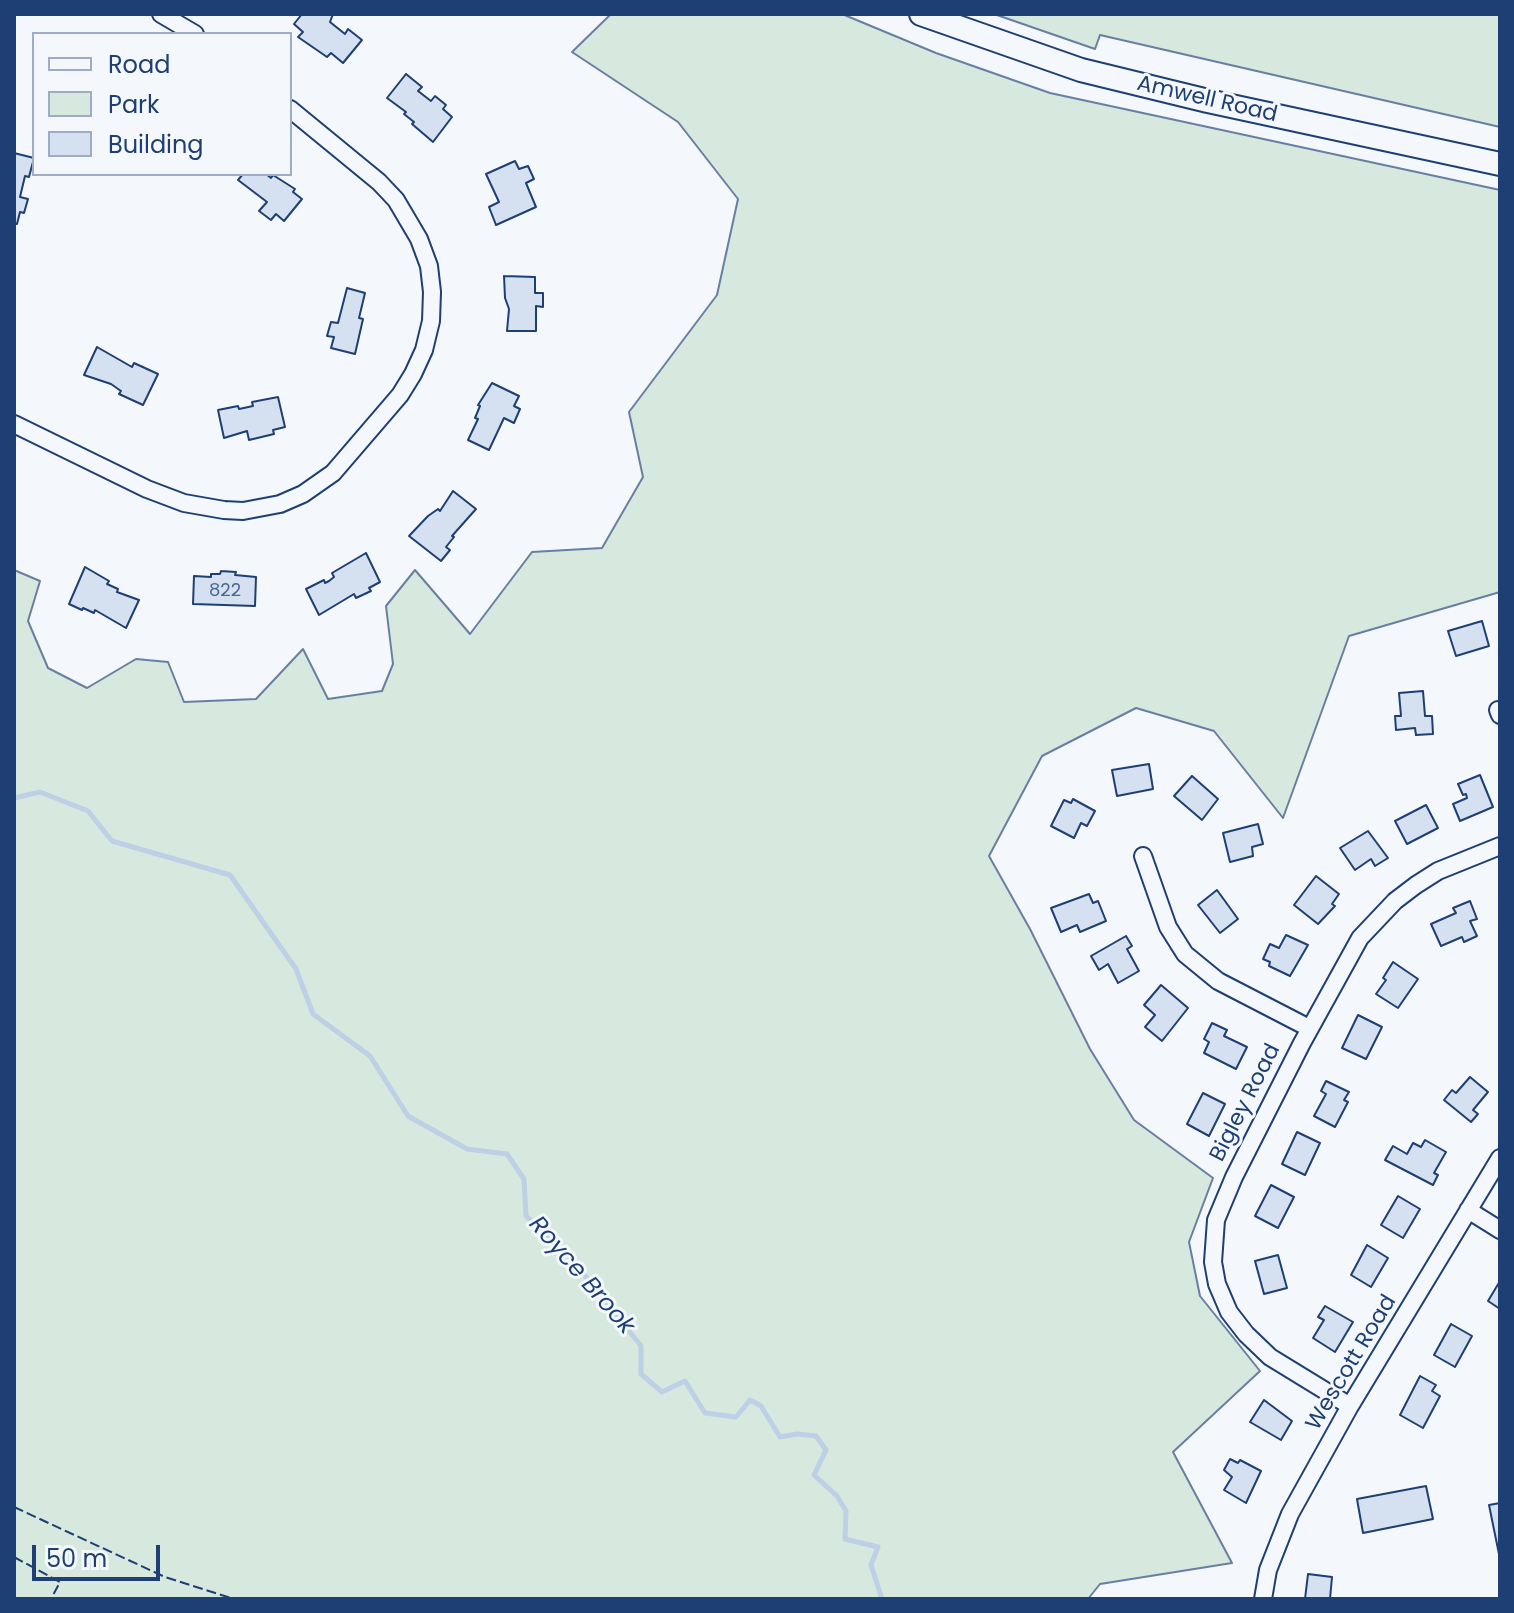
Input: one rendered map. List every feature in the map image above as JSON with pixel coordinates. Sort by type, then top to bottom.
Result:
[{"type":"main road","name":"Amwell Road","points":[[921,14],[1081,70],[1208,101],[1500,164]]},
{"type":"street","points":[[161,14],[192,32]]},
{"type":"street","points":[[14,424],[147,489],[184,503],[224,510],[243,511],[280,504],[303,494],[333,473],[400,395],[413,374],[424,350],[431,321],[432,292],[429,266],[419,239],[396,200],[379,182],[292,111]]},
{"type":"street","name":"Bigley Road","points":[[1350,1406],[1270,1357],[1229,1312],[1217,1284],[1213,1262],[1212,1240],[1222,1201],[1309,1028],[1360,938],[1395,901],[1438,871],[1500,846]]},
{"type":"street","points":[[1143,856],[1168,927],[1185,954],[1218,981],[1309,1028]]},
{"type":"street","name":"Wescott Road","points":[[1263,1599],[1268,1570],[1290,1514],[1350,1406],[1500,1158]]},
{"type":"street","points":[[1468,1210],[1500,1230]]},
{"type":"green space","points":[[611,14],[842,14],[936,53],[1050,93],[1500,190],[1500,592],[1349,636],[1283,818],[1214,731],[1136,708],[1042,756],[989,856],[1030,929],[1090,1049],[1134,1120],[1213,1178],[1189,1242],[1200,1296],[1260,1371],[1173,1452],[1232,1563],[1100,1584],[1088,1599],[14,1599],[14,570],[40,581],[28,621],[48,668],[87,688],[136,659],[168,662],[184,702],[256,699],[303,649],[328,699],[382,691],[393,664],[386,606],[415,570],[470,634],[532,552],[602,548],[643,477],[629,412],[717,295],[738,199],[678,122],[572,52]]},
{"type":"green space","points":[[994,14],[1500,14],[1500,127],[1100,35],[1095,49]]},
{"type":"building","points":[[302,14],[333,14],[330,22],[345,34],[348,29],[362,40],[343,63],[331,53],[327,57],[298,37],[303,32],[294,24]]},
{"type":"building","points":[[406,74],[422,87],[418,91],[431,101],[435,96],[446,105],[443,109],[452,117],[433,142],[412,124],[414,122],[404,114],[406,112],[387,98]]},
{"type":"building","points":[[14,153],[32,158],[32,166],[29,177],[25,176],[20,197],[28,199],[24,213],[20,212],[17,224],[14,223]]},
{"type":"building","points":[[515,161],[519,169],[528,166],[534,179],[526,183],[536,207],[496,225],[489,207],[499,202],[486,174]]},
{"type":"building","points":[[241,176],[275,176],[295,189],[293,192],[302,199],[284,221],[276,214],[271,220],[259,211],[267,202],[238,180]]},
{"type":"building","points":[[504,276],[535,277],[535,293],[543,293],[543,307],[536,306],[536,331],[507,331],[509,309]]},
{"type":"building","points":[[347,288],[365,293],[355,354],[331,348],[334,337],[327,336],[331,322],[338,323]]},
{"type":"building","points":[[97,347],[132,367],[134,363],[158,374],[143,405],[119,394],[121,391],[111,384],[84,375]]},
{"type":"building","points":[[492,383],[519,396],[514,406],[520,409],[514,423],[504,418],[489,450],[468,440],[478,419],[475,418],[478,405]]},
{"type":"building","points":[[278,397],[285,427],[273,430],[274,434],[249,440],[247,431],[224,438],[218,410],[253,406],[252,402]]},
{"type":"building","points":[[453,491],[476,509],[452,536],[446,547],[450,550],[441,561],[409,536],[428,516],[438,509],[440,511]]},
{"type":"building","points":[[366,553],[380,582],[369,588],[371,591],[356,598],[354,594],[319,615],[306,589],[324,580],[325,583],[329,581],[334,577],[332,573]]},
{"type":"building","points":[[85,567],[109,581],[107,584],[118,589],[117,592],[139,600],[126,628],[95,610],[94,613],[69,604]]},
{"type":"building","points":[[221,571],[256,577],[255,606],[193,604],[194,576],[211,577],[211,574],[220,574]]},
{"type":"building","points":[[1482,621],[1489,646],[1456,656],[1448,631]]},
{"type":"building","points":[[1423,691],[1425,716],[1432,716],[1433,734],[1416,735],[1415,728],[1396,730],[1395,716],[1401,716],[1399,693]]},
{"type":"building","points":[[1149,764],[1153,789],[1117,796],[1112,770]]},
{"type":"building","points":[[1480,775],[1493,807],[1460,821],[1453,804],[1467,798],[1458,784]]},
{"type":"building","points":[[1192,776],[1218,799],[1202,820],[1174,796]]},
{"type":"building","points":[[1073,799],[1095,811],[1087,826],[1081,823],[1074,838],[1051,826],[1064,800],[1071,803]]},
{"type":"building","points":[[1426,805],[1438,828],[1407,844],[1395,821]]},
{"type":"building","points":[[1258,824],[1263,844],[1252,847],[1253,856],[1230,862],[1223,833]]},
{"type":"building","points":[[1368,831],[1388,858],[1375,866],[1371,859],[1355,870],[1340,848]]},
{"type":"building","points":[[1316,876],[1339,894],[1332,904],[1335,906],[1318,924],[1294,905]]},
{"type":"building","points":[[1217,890],[1238,919],[1220,933],[1198,905]]},
{"type":"building","points":[[1089,894],[1093,903],[1098,901],[1106,921],[1080,932],[1077,925],[1061,932],[1051,908]]},
{"type":"building","points":[[1470,901],[1477,919],[1470,921],[1477,936],[1464,942],[1462,937],[1441,946],[1431,924],[1456,913],[1453,908]]},
{"type":"building","points":[[1286,935],[1308,945],[1290,976],[1269,966],[1270,962],[1263,959],[1270,944],[1279,948]]},
{"type":"building","points":[[1126,936],[1132,946],[1127,949],[1139,971],[1118,983],[1108,964],[1099,970],[1091,956]]},
{"type":"building","points":[[1393,962],[1418,979],[1398,1008],[1376,994]]},
{"type":"building","points":[[1161,985],[1188,1008],[1162,1041],[1145,1027],[1155,1015],[1144,1005]]},
{"type":"building","points":[[1358,1015],[1382,1027],[1366,1059],[1342,1048]]},
{"type":"building","points":[[1212,1023],[1227,1030],[1224,1036],[1247,1047],[1236,1069],[1204,1053],[1209,1042],[1204,1039]]},
{"type":"building","points":[[1470,1077],[1488,1092],[1473,1110],[1478,1114],[1471,1122],[1444,1100],[1452,1090],[1456,1093]]},
{"type":"building","points":[[1326,1081],[1349,1092],[1344,1100],[1348,1102],[1335,1127],[1314,1116],[1326,1094],[1321,1091]]},
{"type":"building","points":[[1203,1093],[1225,1104],[1209,1136],[1187,1124]]},
{"type":"building","points":[[1297,1132],[1320,1143],[1305,1175],[1282,1164]]},
{"type":"building","points":[[1425,1140],[1446,1152],[1434,1173],[1438,1175],[1433,1185],[1385,1160],[1393,1146],[1407,1154],[1413,1143],[1421,1147]]},
{"type":"building","points":[[1271,1185],[1294,1197],[1278,1228],[1255,1216]]},
{"type":"building","points":[[1398,1196],[1420,1209],[1403,1238],[1381,1225]]},
{"type":"building","points":[[1367,1245],[1388,1258],[1371,1287],[1351,1275]]},
{"type":"building","points":[[1278,1255],[1287,1288],[1264,1294],[1255,1261]]},
{"type":"building","points":[[1500,1281],[1500,1309],[1488,1301]]},
{"type":"building","points":[[1325,1306],[1353,1322],[1335,1352],[1313,1338],[1324,1320],[1318,1317]]},
{"type":"building","points":[[1451,1324],[1472,1336],[1455,1367],[1434,1355]]},
{"type":"building","points":[[1420,1376],[1436,1385],[1432,1391],[1440,1396],[1423,1428],[1400,1415]]},
{"type":"building","points":[[1264,1400],[1292,1421],[1281,1440],[1250,1422]]},
{"type":"building","points":[[1230,1459],[1238,1463],[1240,1460],[1261,1471],[1246,1503],[1224,1490],[1232,1477],[1224,1470]]},
{"type":"building","points":[[1426,1486],[1433,1519],[1363,1533],[1357,1499]]},
{"type":"building","points":[[1500,1503],[1500,1559],[1489,1505]]},
{"type":"building","points":[[1308,1574],[1332,1577],[1330,1599],[1305,1599]]},
{"type":"waterway","name":"Royce Brook","points":[[14,798],[40,792],[88,811],[112,841],[230,875],[296,969],[313,1014],[370,1056],[408,1116],[467,1149],[507,1154],[524,1179],[526,1216],[566,1252],[641,1346],[641,1374],[662,1392],[685,1381],[705,1413],[736,1417],[750,1400],[761,1406],[780,1437],[797,1434],[816,1436],[826,1450],[814,1475],[837,1496],[846,1511],[845,1539],[878,1547],[871,1565],[882,1599]]},
{"type":"fence","points":[[14,1507],[165,1577],[234,1599]]},
{"type":"fence","points":[[14,1557],[60,1582],[51,1599]]}]
